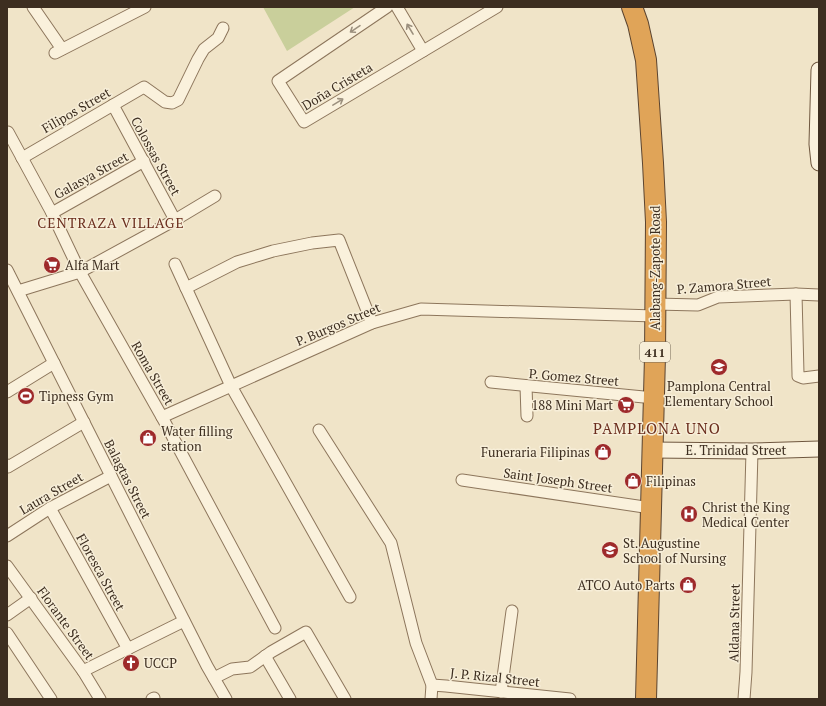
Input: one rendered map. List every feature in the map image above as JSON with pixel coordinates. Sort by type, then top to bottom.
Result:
[{"type":"highway","name":"Alabang-Zapote Road","points":[[632,7],[638,24],[646,60],[656,222],[654,398],[646,699]]},
{"type":"street","points":[[33,7],[59,51],[145,7]]},
{"type":"street","name":"Doña Cristeta","points":[[387,7],[278,81],[304,122],[497,7]]},
{"type":"street","points":[[397,7],[423,51]]},
{"type":"street","name":"Filipos Street","points":[[22,158],[144,87],[166,102],[172,103],[178,100],[204,49],[218,38],[223,28]]},
{"type":"street","points":[[819,70],[817,144],[819,162]]},
{"type":"street","name":"Colossas Street","points":[[113,105],[175,220]]},
{"type":"street","name":"Roma Street","points":[[8,132],[52,213],[80,272],[162,417],[275,628]]},
{"type":"street","name":"Galasya Street","points":[[52,213],[144,161]]},
{"type":"street","points":[[18,291],[80,272],[175,220],[215,196]]},
{"type":"street","points":[[186,288],[237,262],[273,251],[312,243],[339,240],[372,323]]},
{"type":"street","points":[[175,264],[231,386],[350,597]]},
{"type":"street","name":"Balagtas Street","points":[[7,270],[184,621],[226,699]]},
{"type":"street","points":[[796,294],[798,376],[803,378],[819,376]]},
{"type":"street","name":"P. Zamora Street","points":[[655,310],[696,305],[718,297],[796,294],[819,295]]},
{"type":"street","name":"P. Burgos Street","points":[[162,417],[372,323],[421,308],[655,310]]},
{"type":"street","points":[[7,392],[54,363]]},
{"type":"street","name":"P. Gomez Street","points":[[491,382],[654,398]]},
{"type":"street","points":[[526,386],[527,416]]},
{"type":"street","points":[[8,466],[84,422]]},
{"type":"street","points":[[319,430],[391,543],[416,643],[432,685]]},
{"type":"street","name":"E. Trinidad Street","points":[[652,450],[819,450]]},
{"type":"street","name":"Aldana Street","points":[[744,699],[752,451]]},
{"type":"street","name":"Laura Street","points":[[7,536],[50,508],[110,476]]},
{"type":"street","name":"Saint Joseph Street","points":[[462,480],[651,508]]},
{"type":"street","name":"Floresca Street","points":[[50,508],[128,649]]},
{"type":"street","name":"Florante Street","points":[[7,566],[83,671],[100,699]]},
{"type":"street","points":[[7,615],[31,598]]},
{"type":"street","points":[[494,694],[512,611]]},
{"type":"street","points":[[83,671],[184,621]]},
{"type":"street","points":[[214,678],[232,669],[250,667],[265,656],[306,632],[345,699]]},
{"type":"street","points":[[7,633],[51,699]]},
{"type":"street","points":[[265,656],[290,699]]},
{"type":"street","name":"J. P. Rizal Street","points":[[431,699],[432,685],[494,694],[570,699]]},
{"type":"green space","points":[[263,7],[355,7],[287,51]]},
{"type":"place","name":"Alfa Mart","points":[[52,265]]},
{"type":"place","name":"Pamplona Central Elementary School","points":[[719,367]]},
{"type":"place","name":"Tipness Gym","points":[[26,396]]},
{"type":"place","name":"188 Mini Mart","points":[[626,405]]},
{"type":"place","name":"Water filling station","points":[[148,438]]},
{"type":"place","name":"Funeraria Filipinas","points":[[603,452]]},
{"type":"place","name":"Filipinas","points":[[633,481]]},
{"type":"place","name":"Christ the King Medical Center","points":[[689,514]]},
{"type":"place","name":"St. Augustine School of Nursing","points":[[610,550]]},
{"type":"place","name":"ATCO Auto Parts","points":[[688,585]]},
{"type":"place","name":"UCCP","points":[[131,663]]},
{"type":"district","name":"CENTRAZA VILLAGE","points":[[111,222]]},
{"type":"district","name":"PAMPLONA UNO","points":[[657,428]]}]
